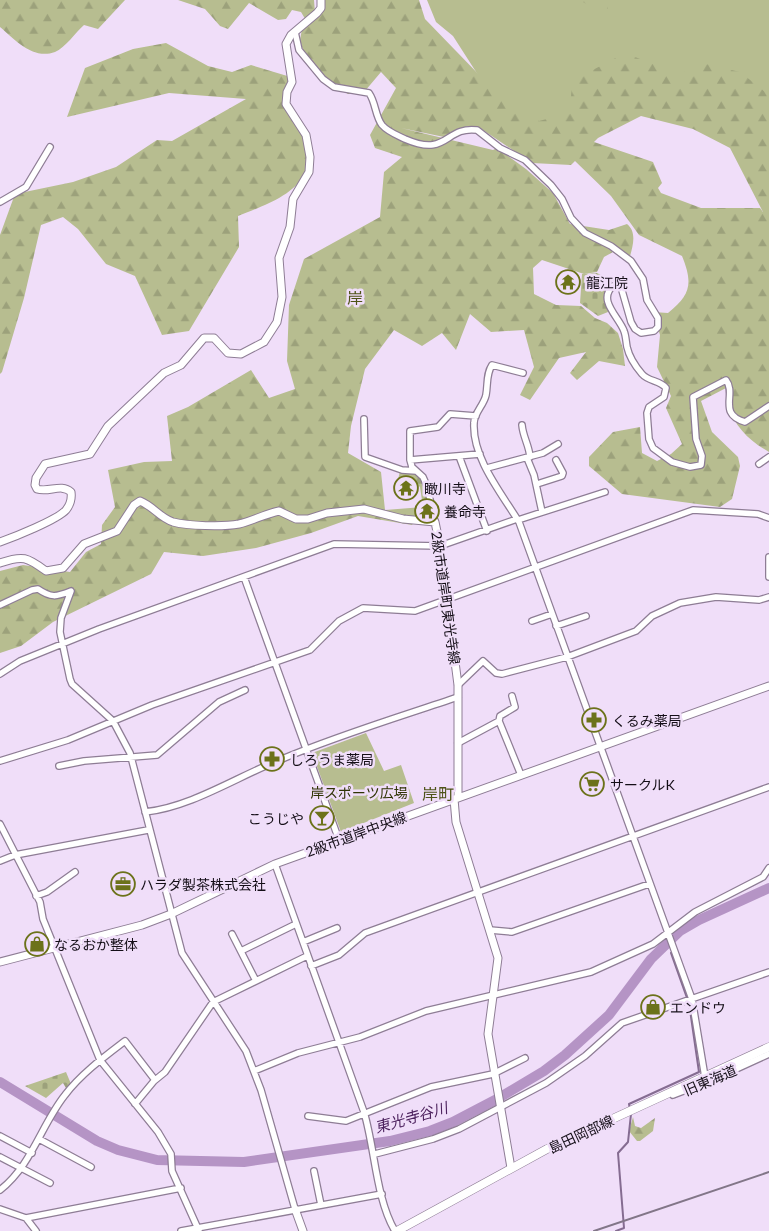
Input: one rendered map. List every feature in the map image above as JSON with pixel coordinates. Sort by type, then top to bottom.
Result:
[{"type":"main road","name":"島田岡部線","points":[[396,1231],[511,1168],[769,1047]]},
{"type":"street","points":[[0,542],[17,536],[64,513],[72,499],[71,492],[67,488],[41,491],[35,485],[36,478],[45,464],[82,458],[90,454],[108,426],[164,373],[180,365],[204,338],[214,338],[228,352],[241,354],[264,342],[274,329],[282,297],[279,258],[290,227],[293,199],[309,172],[310,156],[306,135],[286,104],[287,92],[292,82],[286,44],[287,40],[321,8],[321,0]]},
{"type":"street","points":[[295,32],[299,50],[323,79],[334,87],[369,94],[376,114],[387,130],[424,146],[437,145],[463,130],[477,130],[500,148],[524,160],[551,185],[577,226],[585,233],[621,253],[635,266],[643,279],[646,300],[658,318],[658,327],[647,334],[635,329],[630,322],[621,287],[613,286],[609,289],[608,301],[624,330],[627,349],[634,361],[647,378],[663,384],[666,388],[664,397],[650,407],[647,413],[649,439],[653,448],[661,456],[690,467],[701,465],[702,456],[696,439],[693,397],[726,380],[729,383],[729,407],[738,420],[745,422],[769,406]]},
{"type":"street","points":[[0,202],[26,187],[50,148]]},
{"type":"street","points":[[523,373],[492,365],[488,371],[486,397],[474,422],[475,438],[487,468],[517,520],[692,999],[705,1077]]},
{"type":"street","points":[[435,522],[428,486],[410,460],[410,431],[438,428],[450,414],[476,416]]},
{"type":"street","points":[[364,418],[365,457],[402,470],[416,471]]},
{"type":"street","points":[[522,425],[523,438],[529,446],[528,458],[537,484],[542,512]]},
{"type":"street","points":[[487,468],[543,453],[558,444]]},
{"type":"street","points":[[410,460],[480,454]]},
{"type":"street","points":[[459,456],[487,531]]},
{"type":"street","points":[[759,464],[769,457]]},
{"type":"street","points":[[537,484],[562,476],[563,473],[556,460]]},
{"type":"street","points":[[0,674],[20,661],[99,629],[334,544],[440,546],[604,492]]},
{"type":"street","name":"2級市道岸町東光寺線","points":[[0,563],[24,557],[29,558],[46,571],[63,568],[84,544],[116,532],[134,505],[140,501],[149,504],[160,516],[172,522],[191,524],[236,524],[279,511],[296,518],[308,519],[327,513],[364,509],[403,518],[435,522],[448,599],[458,685],[456,822],[498,958],[495,993],[488,1034],[493,1074],[511,1168]]},
{"type":"street","points":[[0,761],[68,740],[113,721],[310,650],[339,622],[364,608],[415,611],[693,510],[758,514],[769,518]]},
{"type":"street","points":[[769,557],[769,577]]},
{"type":"street","points":[[244,577],[339,840]]},
{"type":"street","points":[[0,605],[32,590],[38,589],[49,596],[56,597],[71,591],[61,618],[63,645],[72,684],[113,721],[131,758],[148,830],[182,953],[246,1051],[254,1071],[303,1231]]},
{"type":"street","points":[[458,685],[483,661],[496,673],[502,674],[567,657],[636,632],[652,616],[680,603],[716,596],[759,600],[769,598]]},
{"type":"street","points":[[532,622],[552,614]]},
{"type":"street","points":[[556,626],[586,616]]},
{"type":"street","name":"2級市道岸中央線","points":[[0,962],[142,925],[171,914],[275,864],[769,686]]},
{"type":"street","points":[[59,766],[84,761],[131,758],[161,752],[220,702],[244,690]]},
{"type":"street","points":[[512,696],[515,707],[500,716],[499,721],[521,775]]},
{"type":"street","points":[[145,812],[160,810],[210,792],[306,750],[458,697]]},
{"type":"street","points":[[458,743],[499,721]]},
{"type":"street","points":[[311,966],[338,955],[365,933],[769,787]]},
{"type":"street","points":[[0,824],[36,896],[100,1060],[158,1132],[171,1154],[171,1165],[199,1229]]},
{"type":"street","points":[[0,861],[15,856],[148,830]]},
{"type":"street","points":[[275,864],[372,1136],[382,1194],[391,1224],[396,1231]]},
{"type":"street","points":[[254,1071],[298,1053],[339,1043],[426,1011],[495,993],[591,972],[652,944],[695,912],[763,878],[769,868]]},
{"type":"street","points":[[36,896],[46,892],[75,872]]},
{"type":"street","points":[[490,930],[512,932],[650,884]]},
{"type":"street","points":[[241,951],[296,924]]},
{"type":"street","points":[[303,942],[337,928]]},
{"type":"street","points":[[232,934],[256,981]]},
{"type":"street","points":[[135,1104],[155,1080],[165,1072],[213,1002],[307,956]]},
{"type":"street","points":[[374,1151],[433,1139],[459,1129],[499,1104],[564,1071],[622,1023],[769,972]]},
{"type":"street","points":[[0,1190],[32,1153],[49,1119],[65,1094],[100,1060],[125,1041],[155,1080]]},
{"type":"street","name":"旧東海道","points":[[650,1102],[712,1080],[769,1054]]},
{"type":"street","points":[[308,1116],[346,1121],[364,1112],[431,1088],[493,1074],[525,1058]]},
{"type":"street","points":[[0,1136],[32,1153]]},
{"type":"street","points":[[39,1139],[91,1167]]},
{"type":"street","points":[[0,1157],[50,1183]]},
{"type":"street","points":[[314,1171],[321,1204]]},
{"type":"street","points":[[26,1218],[181,1188]]},
{"type":"street","points":[[181,1231],[382,1194]]},
{"type":"street","points":[[0,1208],[26,1218],[36,1231]]},
{"type":"green space","points":[[0,0],[125,0],[98,29],[84,25],[63,47],[47,54],[32,51],[18,43],[0,27]]},
{"type":"green space","points":[[178,0],[314,0],[315,13],[307,22],[301,12],[292,10],[286,19],[278,20],[249,3],[228,29],[220,26],[205,9]]},
{"type":"green space","points":[[321,0],[419,0],[425,19],[487,83],[539,121],[570,113],[572,81],[625,53],[678,74],[706,64],[740,72],[769,95],[769,452],[749,438],[739,427],[727,406],[732,395],[726,388],[701,401],[712,432],[738,457],[740,466],[732,499],[720,507],[622,494],[589,466],[589,457],[613,432],[640,427],[642,453],[657,461],[671,454],[682,444],[666,408],[671,396],[657,367],[660,335],[653,312],[668,313],[685,294],[688,288],[688,274],[682,256],[639,235],[611,196],[575,161],[571,165],[532,163],[480,128],[468,126],[444,137],[401,128],[493,150],[497,148],[526,169],[553,193],[570,224],[609,230],[627,224],[633,236],[633,246],[629,260],[613,252],[604,257],[597,272],[584,274],[542,260],[533,268],[534,294],[556,305],[581,306],[595,318],[607,323],[618,333],[623,349],[625,366],[599,361],[577,380],[570,373],[586,352],[559,358],[530,400],[520,395],[534,367],[524,330],[491,332],[470,314],[456,350],[442,333],[422,346],[394,330],[365,369],[351,426],[348,453],[381,472],[385,510],[423,507],[420,487],[411,479],[398,480],[400,471],[416,473],[425,484],[428,505],[412,525],[358,516],[311,533],[256,548],[203,556],[164,552],[151,574],[53,622],[21,646],[0,653],[0,571],[23,565],[70,572],[86,552],[101,544],[102,525],[115,507],[108,470],[144,462],[172,461],[167,416],[188,407],[251,370],[269,398],[295,389],[287,361],[289,305],[304,259],[380,217],[384,172],[402,157],[375,148],[370,135],[396,88],[381,72],[365,91],[348,94],[318,75],[305,57],[300,40],[302,29],[314,17]],"holes":[[[641,116],[693,129],[730,148],[763,212],[760,208],[701,208],[661,193],[658,188],[662,183],[653,162],[594,142],[598,138]]]},
{"type":"green space","points":[[427,0],[769,0],[769,122],[610,89],[562,132],[505,117],[453,36],[436,22]]},
{"type":"green space","points":[[579,0],[608,0],[607,17],[583,2]]},
{"type":"green space","points":[[166,43],[208,66],[232,72],[251,65],[294,78],[284,103],[311,143],[305,174],[284,195],[238,216],[239,247],[189,331],[162,335],[135,276],[106,264],[78,229],[63,217],[41,225],[24,298],[0,374],[0,235],[15,194],[73,182],[116,167],[157,140],[172,141],[246,99],[169,93],[67,117],[85,68],[133,49]]},
{"type":"green space","points":[[597,273],[612,281],[605,291],[608,312],[598,316],[580,303],[582,274]]},
{"type":"green space","name":"岸スポーツ広場","points":[[366,733],[384,771],[401,765],[414,803],[341,832],[312,753]]},
{"type":"green space","points":[[66,1072],[71,1084],[66,1088],[63,1083],[46,1098],[25,1086]]},
{"type":"green space","points":[[633,1117],[635,1126],[641,1128],[655,1118],[653,1131],[640,1141],[637,1141],[629,1131]]},
{"type":"waterway","name":"東光寺谷川","points":[[0,1082],[97,1141],[118,1150],[157,1160],[244,1162],[390,1141],[430,1131],[453,1122],[497,1099],[544,1071],[565,1055],[609,1015],[651,959],[680,931],[699,920],[769,888]]},
{"type":"waterway","points":[[671,953],[687,998]]},
{"type":"waterway","points":[[630,1109],[629,1104],[699,1072],[689,1003]]},
{"type":"waterway","points":[[616,1231],[624,1228],[618,1153],[628,1142],[631,1114]]},
{"type":"railway","points":[[594,1231],[769,1172]]},
{"type":"place","name":"龍江院","points":[[568,282]]},
{"type":"place","name":"瞰川寺","points":[[406,488]]},
{"type":"place","name":"養命寺","points":[[427,511]]},
{"type":"place","name":"くるみ薬局","points":[[594,720]]},
{"type":"place","name":"しろうま薬局","points":[[272,759]]},
{"type":"place","name":"サークルK","points":[[592,784]]},
{"type":"place","name":"こうじや","points":[[322,818]]},
{"type":"place","name":"ハラダ製茶株式会社","points":[[123,884]]},
{"type":"place","name":"なるおか整体","points":[[37,944]]},
{"type":"place","name":"エンドウ","points":[[653,1007]]},
{"type":"district","name":"岸","points":[[355,297]]},
{"type":"district","name":"岸町","points":[[438,793]]}]
